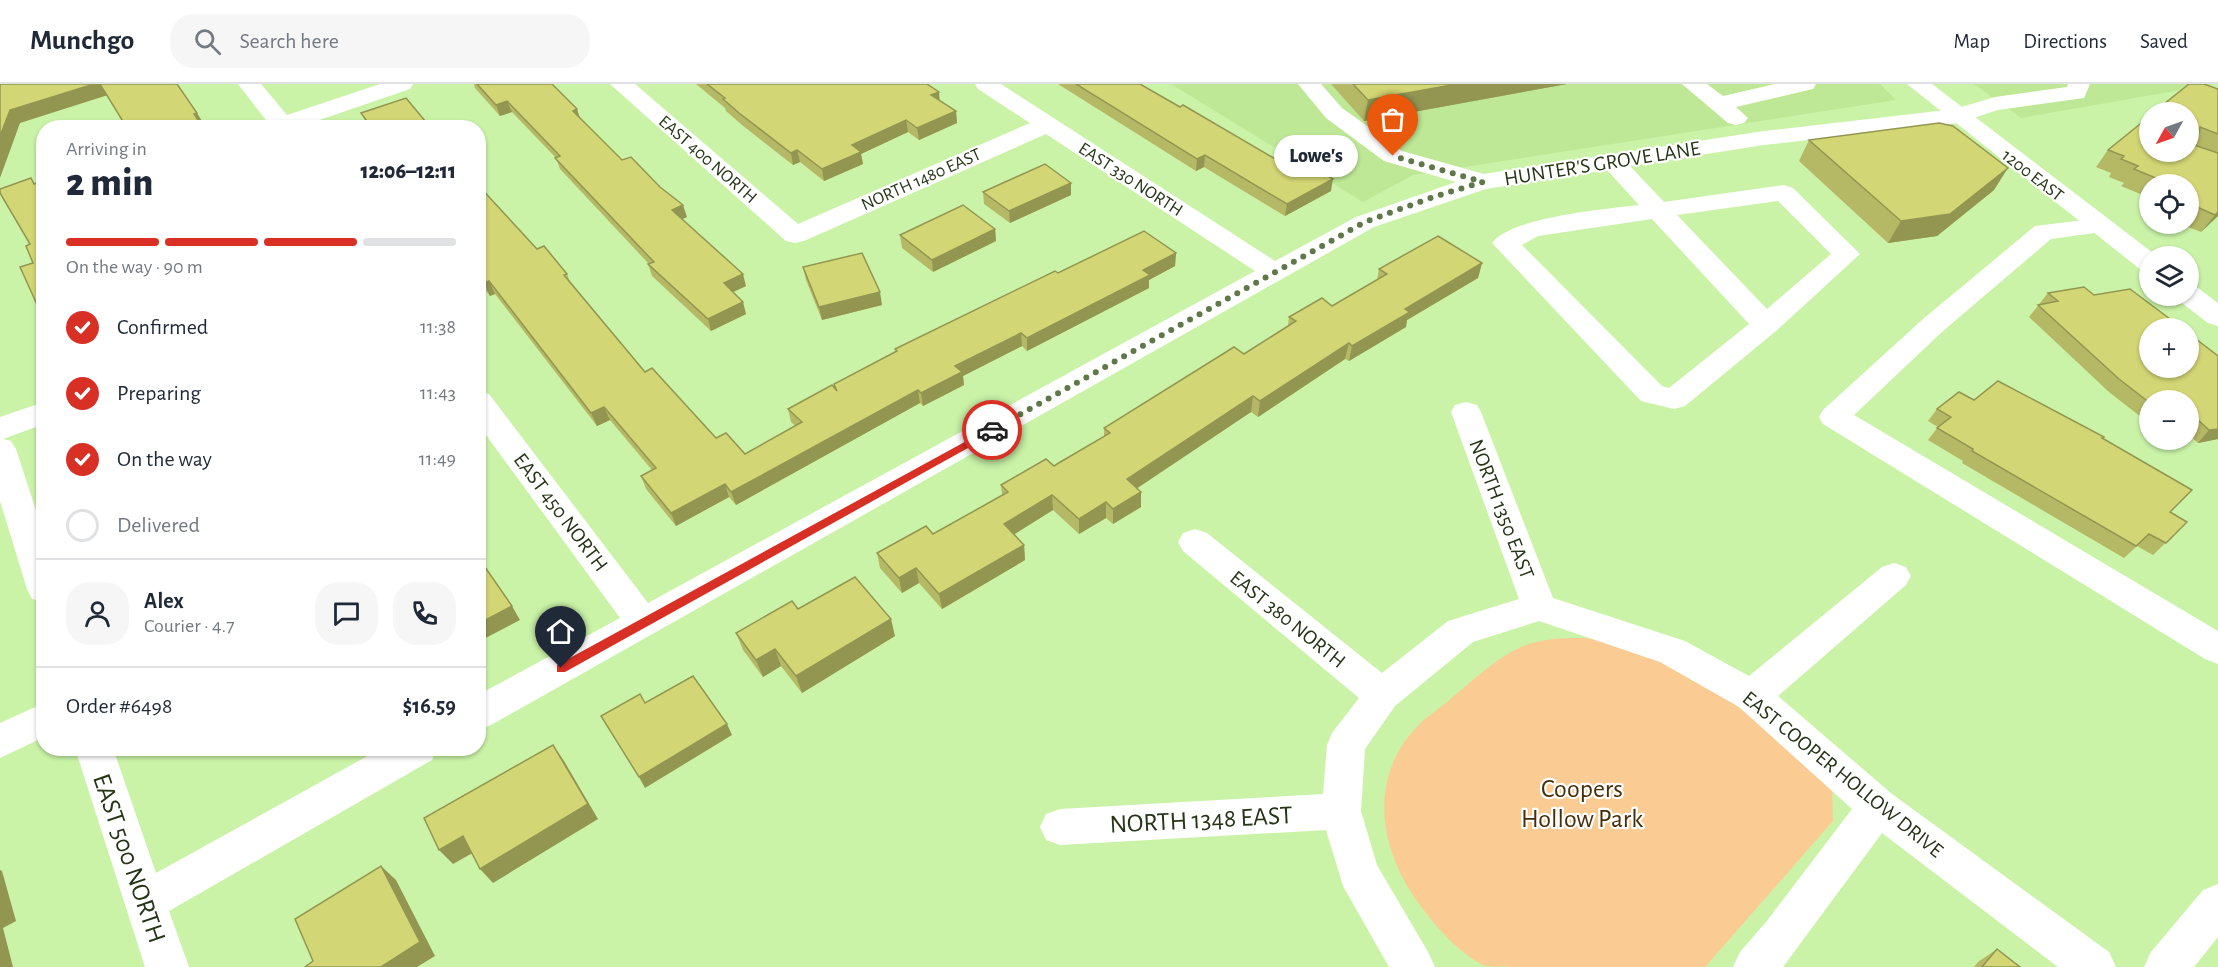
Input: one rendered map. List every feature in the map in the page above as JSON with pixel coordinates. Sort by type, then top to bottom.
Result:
[{"type":"street","points":[[249,84],[279,120]]},
{"type":"street","points":[[301,120],[402,84]]},
{"type":"street","name":"EAST 400 NORTH","points":[[621,84],[795,235]]},
{"type":"street","name":"EAST 330 NORTH","points":[[986,84],[1276,273]]},
{"type":"street","points":[[1309,84],[1335,113],[1393,156],[1483,182]]},
{"type":"street","points":[[1693,84],[1764,138]]},
{"type":"street","points":[[1718,104],[1805,84]]},
{"type":"street","name":"1200 EAST","points":[[1918,84],[2139,256]]},
{"type":"street","points":[[2024,84],[2044,97]]},
{"type":"street","name":"HUNTER'S GROVE LANE","points":[[486,710],[1365,222],[1433,197],[1483,182],[1764,138],[1958,116],[1995,104],[2076,93],[2079,84]]},
{"type":"street","name":"NORTH 1480 EAST","points":[[795,235],[1048,124]]},
{"type":"street","points":[[1612,161],[1766,325]]},
{"type":"street","points":[[1784,193],[1847,254],[1766,325],[1674,399],[1652,394],[1505,243],[1531,230],[1784,193]]},
{"type":"street","points":[[2100,226],[2044,232],[1933,325],[1834,417],[2218,649]]},
{"type":"street","points":[[2199,302],[2218,317]]},
{"type":"street","name":"EAST 450 NORTH","points":[[486,412],[643,622]]},
{"type":"street","name":"NORTH 1350 EAST","points":[[1466,412],[1539,607]]},
{"type":"street","points":[[0,429],[36,415]]},
{"type":"street","points":[[0,449],[36,564]]},
{"type":"street","name":"EAST 380 NORTH","points":[[1195,542],[1382,696]]},
{"type":"street","points":[[1752,696],[1894,576]]},
{"type":"street","points":[[1413,967],[1358,872],[1341,811],[1346,745],[1382,696],[1461,631],[1539,607]]},
{"type":"street","name":"EAST COOPER HOLLOW DRIVE","points":[[1539,607],[1671,651],[1752,696],[1878,807],[2094,967]]},
{"type":"street","points":[[0,741],[36,723]]},
{"type":"street","name":"EAST 500 NORTH","points":[[97,756],[167,967]]},
{"type":"street","points":[[145,902],[404,756]]},
{"type":"street","points":[[1755,967],[1781,937],[1878,807]]},
{"type":"street","name":"NORTH 1348 EAST","points":[[1060,827],[1341,811]]},
{"type":"street","points":[[2166,967],[2218,903]]},
{"type":"shaded area","points":[[1171,84],[1880,84],[1896,100],[1413,175],[1363,202]]},
{"type":"shaded area","points":[[1974,84],[2215,84],[2021,118]]},
{"type":"green space","name":"Coopers Hollow Park","points":[[1584,638],[1619,644],[1652,655],[1683,670],[1742,709],[1824,777],[1832,791],[1833,821],[1705,967],[1486,966],[1458,948],[1441,931],[1420,905],[1396,863],[1385,818],[1385,795],[1390,772],[1399,750],[1414,730],[1428,716],[1509,653],[1534,643]]},
{"type":"building","points":[[0,84],[94,84],[10,110],[0,136]]},
{"type":"building","points":[[100,84],[177,84],[197,113],[194,114],[198,120],[122,120]]},
{"type":"building","points":[[477,84],[552,84],[577,109],[573,111],[622,160],[631,157],[660,187],[683,205],[672,210],[743,274],[724,283],[743,302],[708,319],[648,264],[654,262],[555,158],[560,156],[507,101],[496,105]]},
{"type":"building","points":[[707,84],[927,84],[939,92],[931,95],[956,111],[917,128],[906,120],[852,145],[861,152],[822,169],[797,150],[791,153],[739,113]]},
{"type":"building","points":[[1076,84],[1140,84],[1180,107],[1183,105],[1282,163],[1294,157],[1333,179],[1287,204],[1205,155],[1197,159]]},
{"type":"building","points":[[1353,84],[1457,84],[1368,100]]},
{"type":"building","points":[[2189,84],[2204,84],[2218,89],[2218,134],[2200,127],[2199,133],[2199,102],[2166,102]]},
{"type":"building","points":[[406,98],[424,120],[366,120],[361,113]]},
{"type":"building","points":[[1939,123],[1953,126],[2008,168],[1950,214],[1901,221],[1809,140]]},
{"type":"building","points":[[2139,125],[2139,162],[2199,162],[2199,147],[2218,153],[2218,212],[2215,215],[2199,208],[2199,174],[2146,174],[2134,169],[2138,166],[2121,159],[2124,156],[2108,150]]},
{"type":"building","points":[[1045,164],[1071,183],[1009,211],[983,192]]},
{"type":"building","points":[[31,178],[34,184],[36,183],[36,302],[20,267],[33,263],[26,246],[30,244],[0,193],[0,189]]},
{"type":"building","points":[[486,194],[537,249],[544,246],[567,274],[564,275],[645,372],[652,368],[716,438],[726,433],[745,454],[802,422],[788,409],[832,385],[837,391],[834,384],[897,351],[895,349],[1055,271],[1058,273],[1144,231],[1176,253],[1143,270],[1150,275],[1027,338],[1021,333],[955,366],[962,372],[921,393],[918,390],[731,492],[725,484],[671,513],[641,476],[656,468],[604,407],[591,413],[489,281],[486,282]]},
{"type":"building","points":[[963,205],[995,229],[932,260],[900,235]]},
{"type":"building","points":[[1438,236],[1482,263],[1405,309],[1410,312],[1352,346],[1349,343],[1260,401],[1253,396],[1127,479],[1141,492],[1113,509],[1106,502],[1079,519],[1052,495],[1004,524],[1024,545],[939,594],[916,568],[899,578],[877,553],[926,526],[933,534],[1008,492],[1001,485],[1046,459],[1054,466],[1110,433],[1104,428],[1234,347],[1244,354],[1296,321],[1289,317],[1322,298],[1332,306],[1387,274],[1379,269]]},
{"type":"building","points":[[862,253],[880,292],[819,307],[803,267]]},
{"type":"building","points":[[2084,287],[2094,295],[2130,289],[2139,296],[2139,306],[2153,306],[2169,318],[2139,318],[2139,378],[2199,378],[2199,341],[2218,356],[2218,429],[2209,430],[2199,421],[2199,390],[2139,390],[2139,394],[2119,379],[2038,305],[2058,301],[2048,293]]},
{"type":"building","points":[[1998,381],[2104,437],[2102,438],[2192,490],[2170,512],[2187,522],[2166,543],[2149,534],[2136,546],[1972,451],[1973,449],[1937,428],[1951,417],[1937,409],[1959,392],[1974,400]]},
{"type":"building","points":[[486,569],[512,606],[486,620]]},
{"type":"building","points":[[855,577],[891,619],[796,676],[775,649],[756,660],[736,633],[792,601],[798,609]]},
{"type":"building","points":[[693,676],[727,724],[639,777],[601,716],[640,694],[645,703]]},
{"type":"building","points":[[553,745],[588,804],[480,869],[463,836],[439,850],[424,818]]},
{"type":"building","points":[[381,866],[420,942],[381,967],[305,967],[313,961],[295,919]]},
{"type":"building","points":[[1997,949],[2020,967],[1982,967]]},
{"type":"way so far","points":[[992,430],[1365,222],[1433,197],[1483,182],[1393,156]]},
{"type":"place","name":"Lowe's","points":[[1393,156]]},
{"type":"route","points":[[561,668],[992,430]]}]
